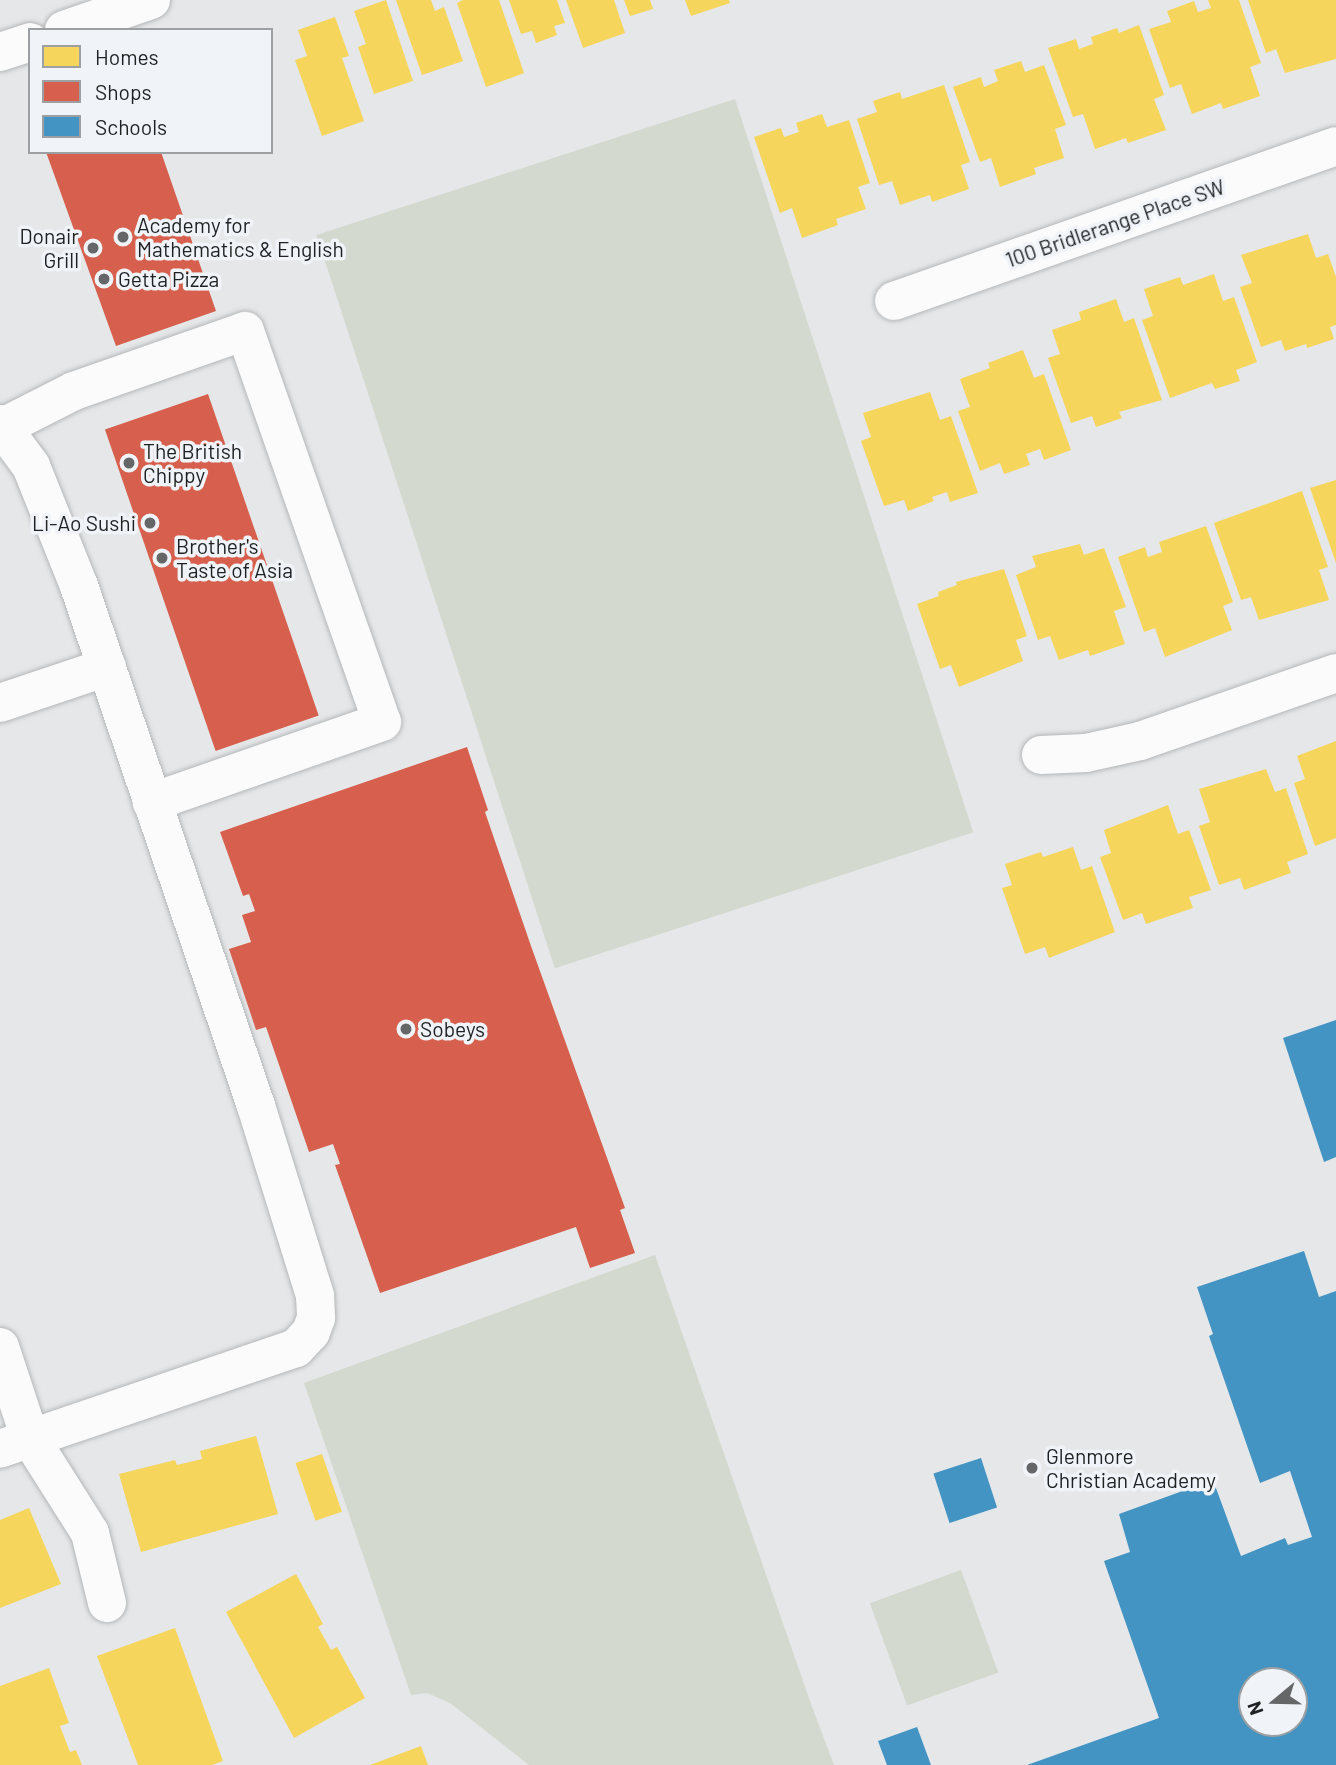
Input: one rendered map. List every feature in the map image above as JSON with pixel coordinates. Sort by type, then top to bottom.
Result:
[{"type":"street","points":[[70,28],[151,0]]},
{"type":"street","points":[[0,52],[28,43]]},
{"type":"street","name":"100 Bridlerange Place SW","points":[[894,301],[1336,146]]},
{"type":"street","points":[[15,1444],[296,1348],[311,1332],[316,1318],[315,1296],[256,1106],[152,802],[107,667],[31,466],[1,426],[74,391],[245,331],[382,722],[152,802]]},
{"type":"street","points":[[0,704],[107,667]]},
{"type":"street","points":[[1041,755],[1086,753],[1140,741],[1336,673]]},
{"type":"street","points":[[2,1364],[15,1444],[90,1533],[107,1602]]},
{"type":"shaded area","points":[[735,99],[973,832],[555,968],[317,235]]},
{"type":"shaded area","points":[[655,1255],[834,1765],[529,1765],[450,1703],[427,1693],[411,1695],[304,1383]]},
{"type":"shaded area","points":[[961,1570],[998,1672],[907,1706],[870,1603]]},
{"type":"building: Homes","points":[[386,0],[413,81],[374,94],[358,47],[366,44],[354,11]]},
{"type":"building: Homes","points":[[396,0],[431,0],[435,11],[444,7],[463,61],[422,75]]},
{"type":"building: Homes","points":[[463,0],[499,0],[524,73],[486,87],[457,3]]},
{"type":"building: Homes","points":[[509,0],[557,0],[565,23],[554,26],[557,35],[536,43],[532,31],[521,34]]},
{"type":"building: Homes","points":[[566,0],[614,0],[625,33],[583,48]]},
{"type":"building: Homes","points":[[624,0],[650,0],[653,9],[630,16]]},
{"type":"building: Homes","points":[[685,0],[729,0],[730,3],[691,16]]},
{"type":"building: Homes","points":[[1208,0],[1239,0],[1261,63],[1250,67],[1260,96],[1223,109],[1221,103],[1192,114],[1181,84],[1170,88],[1149,29],[1171,22],[1167,11],[1194,1],[1198,12],[1211,8]]},
{"type":"building: Homes","points":[[1248,0],[1336,0],[1336,59],[1285,73],[1276,49],[1266,53]]},
{"type":"building: Homes","points":[[335,17],[349,56],[342,58],[364,121],[322,136],[295,60],[307,56],[298,30]]},
{"type":"building: Homes","points":[[1139,25],[1164,95],[1154,99],[1166,130],[1128,143],[1126,138],[1095,149],[1083,114],[1073,117],[1048,48],[1076,39],[1079,49],[1093,44],[1091,37],[1117,28],[1119,33]]},
{"type":"building: Homes","points":[[1021,61],[1025,72],[1044,65],[1066,125],[1055,129],[1064,158],[1034,168],[1036,174],[1000,187],[991,158],[980,162],[953,87],[981,77],[984,87],[998,81],[994,70]]},
{"type":"building: Homes","points":[[944,85],[970,162],[961,165],[969,189],[932,202],[930,195],[900,205],[892,181],[879,185],[857,119],[877,112],[873,101],[900,92],[902,99]]},
{"type":"building: Homes","points":[[822,114],[827,127],[849,120],[870,183],[858,187],[866,209],[836,219],[838,225],[802,238],[792,208],[780,213],[754,137],[781,128],[784,137],[799,132],[796,123]]},
{"type":"building: Homes","points":[[1308,234],[1316,258],[1328,254],[1336,277],[1336,325],[1330,327],[1334,339],[1307,348],[1306,344],[1285,351],[1281,340],[1261,347],[1240,287],[1252,283],[1241,255]]},
{"type":"building: Homes","points":[[1214,274],[1223,301],[1234,297],[1257,362],[1236,370],[1240,381],[1215,389],[1212,383],[1170,398],[1142,320],[1153,316],[1144,289],[1180,277],[1183,285]]},
{"type":"building: Homes","points":[[1116,299],[1124,322],[1134,318],[1162,400],[1119,412],[1122,418],[1096,427],[1092,416],[1071,423],[1048,358],[1060,354],[1052,330],[1081,320],[1079,312]]},
{"type":"building: Homes","points":[[1023,350],[1034,378],[1044,374],[1071,450],[1044,460],[1040,449],[1026,454],[1030,465],[1004,474],[1000,463],[980,471],[958,411],[970,407],[960,379],[990,368],[988,363]]},
{"type":"building: Homes","points":[[930,392],[940,420],[951,416],[978,493],[950,502],[947,492],[932,497],[934,501],[908,511],[904,500],[884,506],[861,441],[871,437],[863,413]]},
{"type":"building: Homes","points":[[1336,480],[1336,563],[1310,488]]},
{"type":"building: Homes","points":[[1302,491],[1328,567],[1319,570],[1329,600],[1259,620],[1251,597],[1241,600],[1214,523]]},
{"type":"building: Homes","points":[[1206,526],[1233,602],[1223,606],[1232,630],[1165,657],[1155,628],[1144,632],[1118,557],[1145,547],[1148,557],[1162,552],[1159,542]]},
{"type":"building: Homes","points":[[1080,544],[1084,555],[1104,548],[1126,607],[1114,611],[1125,644],[1090,656],[1088,650],[1059,660],[1050,636],[1038,640],[1016,575],[1036,567],[1032,556]]},
{"type":"building: Homes","points":[[1004,569],[1027,636],[1016,640],[1023,661],[959,687],[951,665],[940,669],[917,604],[939,596],[938,592],[957,585],[956,582]]},
{"type":"building: Homes","points":[[1336,741],[1336,838],[1315,846],[1294,783],[1305,779],[1297,756]]},
{"type":"building: Homes","points":[[1266,769],[1275,792],[1286,788],[1308,854],[1287,862],[1291,873],[1244,890],[1240,878],[1219,885],[1199,826],[1210,822],[1199,789]]},
{"type":"building: Homes","points":[[1168,805],[1178,834],[1189,830],[1211,890],[1189,897],[1193,908],[1146,924],[1142,913],[1123,920],[1100,857],[1111,853],[1104,830]]},
{"type":"building: Homes","points":[[1073,847],[1081,870],[1092,866],[1115,932],[1049,958],[1045,947],[1025,954],[1002,888],[1012,885],[1005,864],[1041,852],[1043,857]]},
{"type":"building: Homes","points":[[256,1436],[278,1514],[141,1552],[119,1474],[175,1460],[177,1465],[202,1459],[200,1451]]},
{"type":"building: Homes","points":[[322,1454],[342,1512],[315,1521],[296,1463]]},
{"type":"building: Homes","points":[[29,1508],[61,1584],[0,1608],[0,1520]]},
{"type":"building: Homes","points":[[296,1574],[323,1624],[318,1627],[331,1650],[337,1647],[365,1698],[294,1738],[226,1612]]},
{"type":"building: Homes","points":[[175,1628],[223,1761],[212,1765],[138,1765],[97,1656]]},
{"type":"building: Homes","points":[[49,1668],[69,1723],[60,1726],[70,1752],[76,1750],[82,1765],[0,1765],[0,1686]]},
{"type":"building: Homes","points":[[421,1746],[428,1765],[370,1765]]},
{"type":"building: Shops","points":[[47,154],[162,154],[216,311],[116,346]]},
{"type":"building: Shops","points":[[208,394],[319,715],[216,751],[105,429]]},
{"type":"building: Shops","points":[[467,747],[488,810],[485,812],[625,1208],[620,1210],[635,1253],[590,1268],[576,1227],[380,1293],[335,1165],[340,1164],[333,1144],[309,1152],[266,1027],[256,1030],[229,949],[251,942],[242,915],[255,911],[249,894],[243,896],[220,832]]},
{"type":"building: Schools","points":[[1336,1020],[1336,1157],[1324,1162],[1283,1038]]},
{"type":"building: Schools","points":[[1304,1251],[1319,1297],[1336,1291],[1336,1765],[1027,1765],[1159,1718],[1104,1561],[1130,1552],[1119,1514],[1213,1480],[1241,1556],[1285,1538],[1288,1545],[1312,1537],[1290,1471],[1260,1483],[1209,1336],[1213,1334],[1197,1287]]},
{"type":"building: Schools","points":[[981,1458],[997,1507],[950,1523],[933,1473]]},
{"type":"building: Schools","points":[[917,1727],[931,1765],[887,1765],[878,1741]]},
{"type":"place","name":"Academy for Mathematics & English","points":[[123,237]]},
{"type":"place","name":"Donair Grill","points":[[93,248]]},
{"type":"place","name":"Getta Pizza","points":[[104,279]]},
{"type":"place","name":"The British Chippy","points":[[129,463]]},
{"type":"place","name":"Li-Ao Sushi","points":[[150,523]]},
{"type":"place","name":"Brother's Taste of Asia","points":[[162,558]]},
{"type":"place","name":"Sobeys","points":[[406,1029]]},
{"type":"place","name":"Glenmore Christian Academy","points":[[1032,1468]]}]
